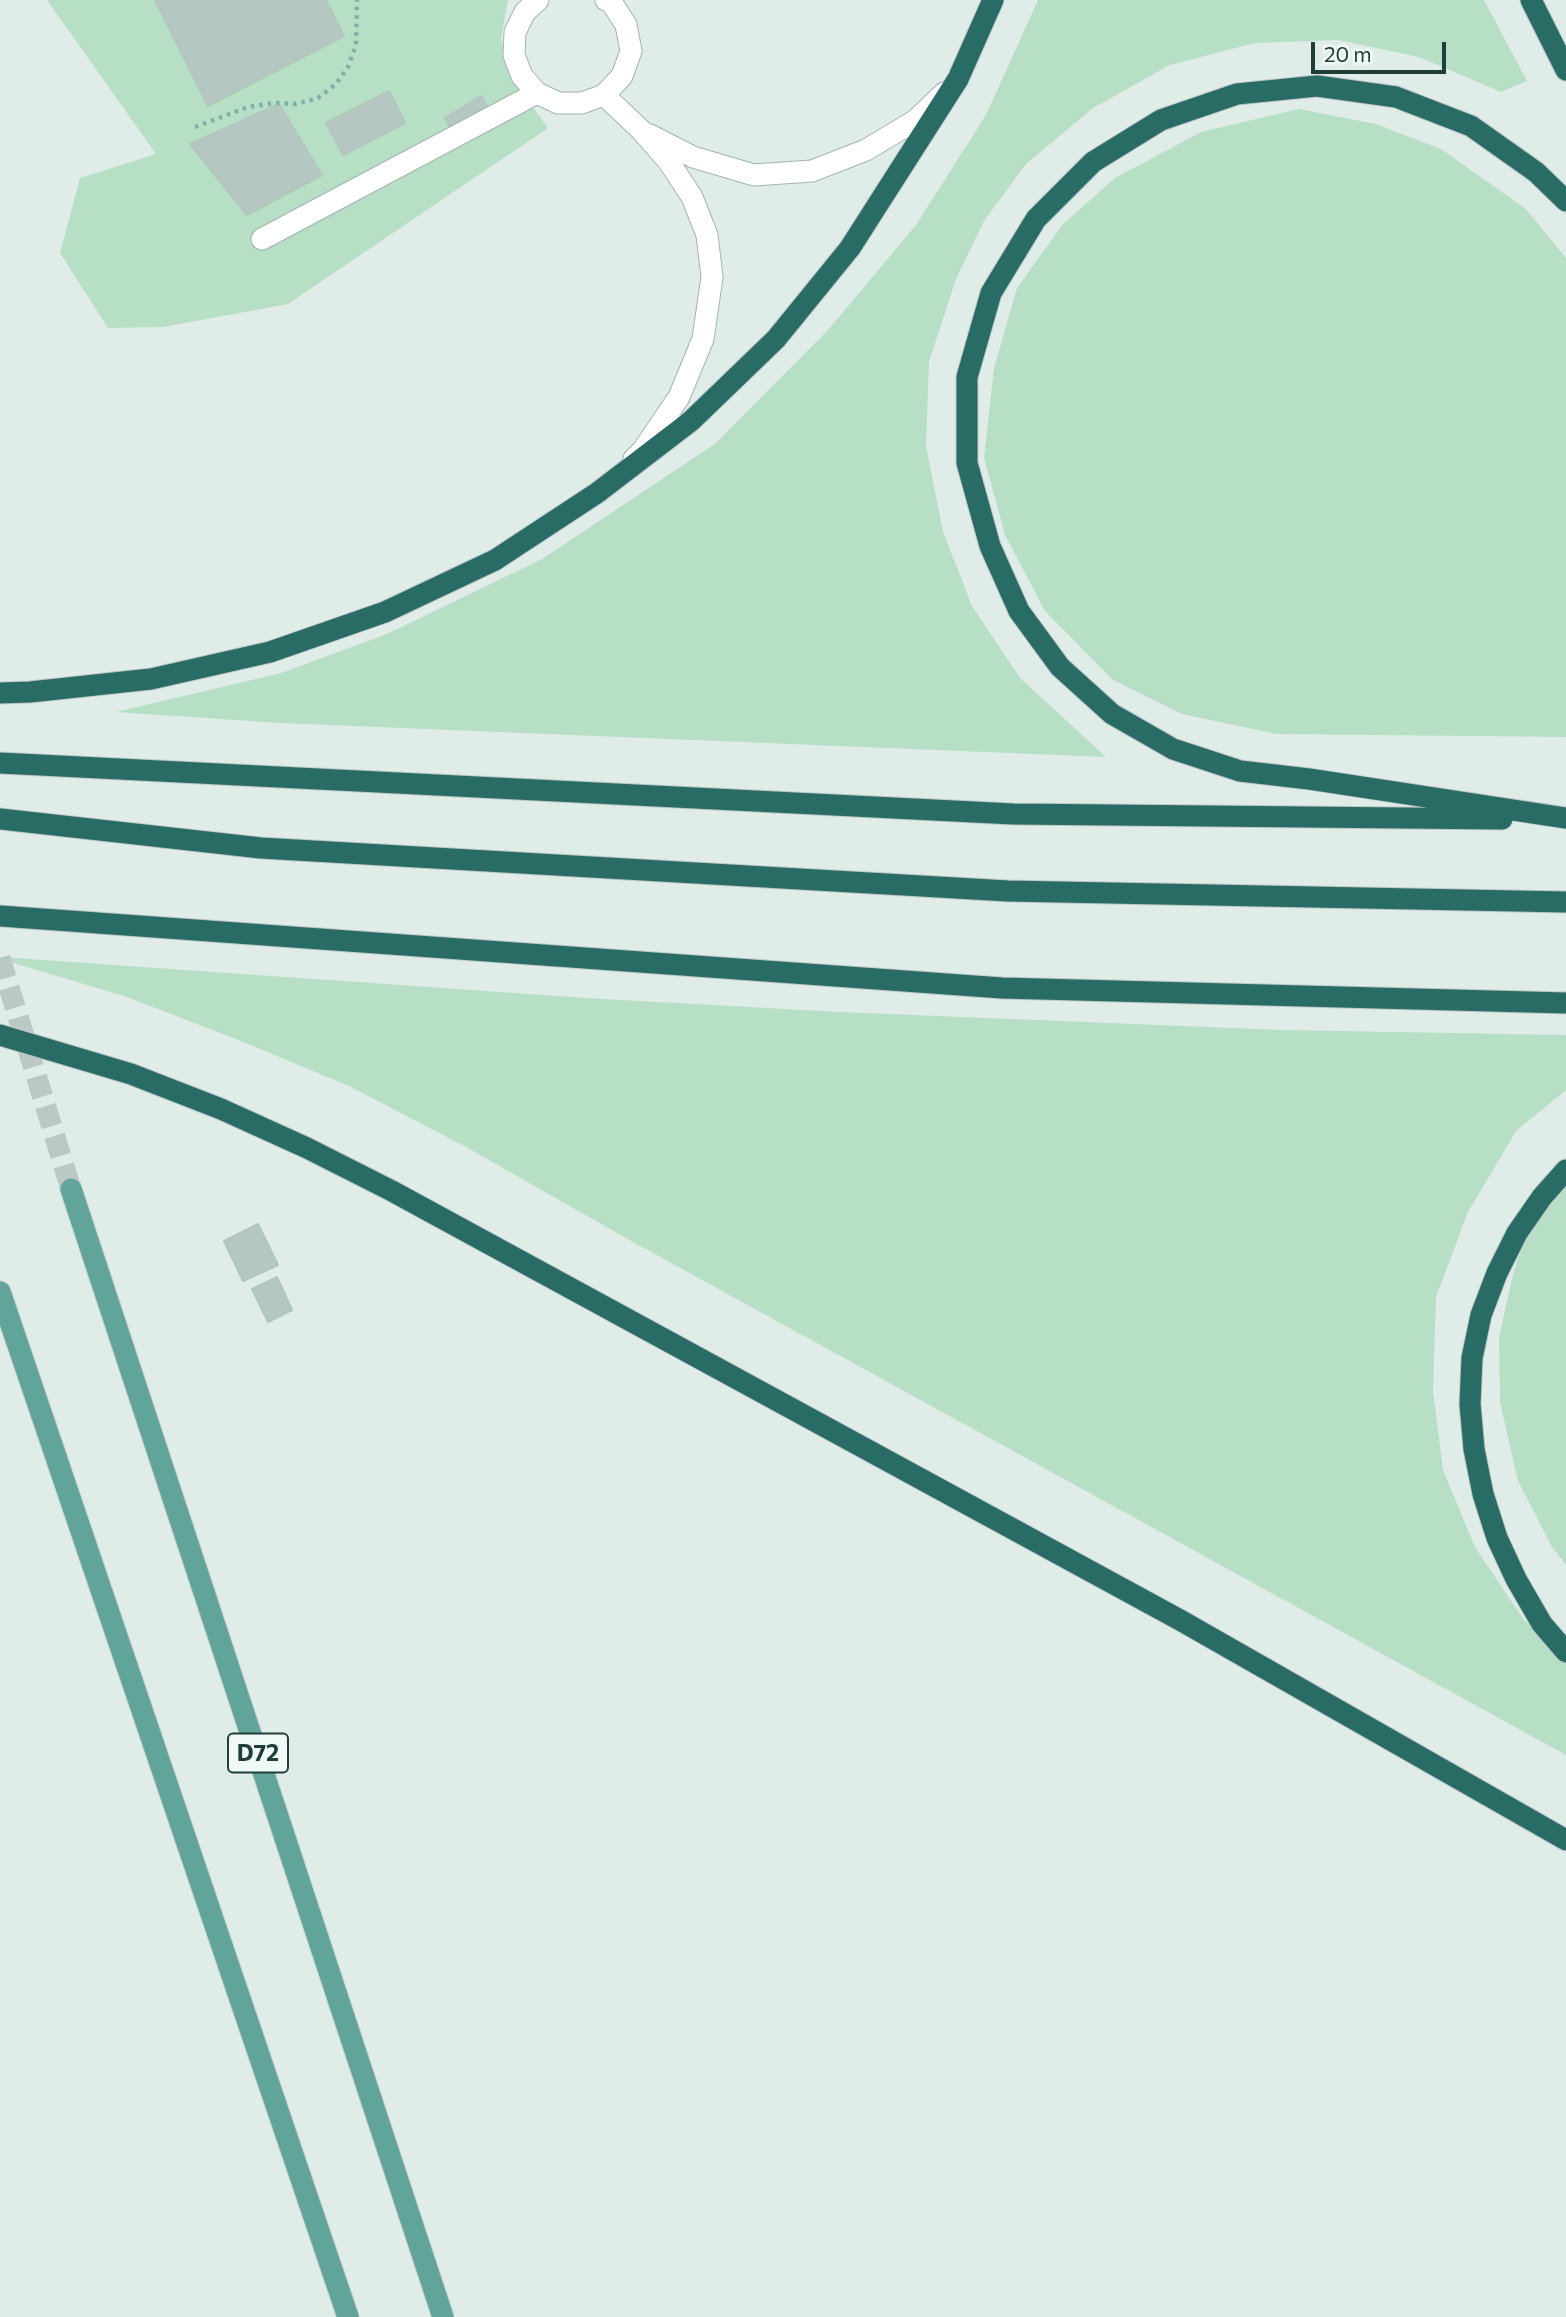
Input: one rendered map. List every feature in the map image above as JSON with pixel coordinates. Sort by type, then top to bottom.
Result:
[{"type":"highway","points":[[0,693],[151,679],[271,652],[385,612],[495,560],[597,493],[691,421],[776,339],[850,248],[958,79],[993,0]]},
{"type":"highway","points":[[1531,0],[1566,70]]},
{"type":"highway","points":[[1566,201],[1536,172],[1471,126],[1396,97],[1317,86],[1237,94],[1161,120],[1093,162],[1036,219],[991,293],[967,377],[967,463],[990,546],[1019,611],[1060,667],[1112,714],[1173,749],[1240,771],[1309,779],[1566,819]]},
{"type":"highway","points":[[0,763],[1013,814],[1566,819]]},
{"type":"highway","points":[[0,819],[261,848],[1008,891],[1566,902]]},
{"type":"highway","points":[[0,916],[1002,988],[1566,1003]]},
{"type":"highway","points":[[0,1035],[131,1074],[221,1109],[392,1191],[1180,1620],[1566,1840]]},
{"type":"highway","points":[[1566,1170],[1542,1196],[1517,1233],[1496,1273],[1481,1315],[1472,1358],[1470,1404],[1474,1449],[1483,1494],[1497,1538],[1516,1579],[1542,1624],[1566,1652]]},
{"type":"main road","name":"D72","points":[[71,1189],[443,2317]]},
{"type":"main road","points":[[0,1292],[348,2317]]},
{"type":"lane","points":[[538,0],[525,12],[515,32],[514,55],[522,76],[537,93],[558,103],[582,103],[604,94],[622,76],[631,51],[626,25],[612,3],[606,0]]},
{"type":"lane","points":[[642,131],[693,157],[754,175],[811,171],[866,150],[916,120],[958,79]]},
{"type":"lane","points":[[262,239],[537,93]]},
{"type":"lane","points":[[597,493],[643,450],[679,397],[704,339],[712,277],[707,236],[692,197],[669,162],[604,94]]},
{"type":"path","points":[[195,127],[248,107],[275,103],[296,104],[317,98],[336,85],[348,66],[356,45],[357,0]]},
{"type":"green space","points":[[47,0],[508,0],[501,38],[511,77],[548,128],[288,304],[163,327],[108,328],[60,253],[80,178],[156,154]]},
{"type":"green space","points":[[1038,0],[1484,0],[1527,81],[1501,92],[1419,57],[1338,40],[1255,43],[1170,65],[1093,108],[1026,164],[984,221],[956,279],[929,362],[926,446],[943,532],[972,606],[1020,678],[1106,757],[280,723],[116,712],[281,673],[387,634],[542,559],[716,443],[828,330],[916,225],[986,115]]},
{"type":"green space","points":[[1299,109],[1376,124],[1441,149],[1526,209],[1566,258],[1566,737],[1276,734],[1182,714],[1113,680],[1045,611],[1005,535],[984,458],[994,368],[1017,288],[1063,224],[1115,178],[1201,132]]},
{"type":"green space","points":[[0,957],[586,998],[840,1012],[1282,1030],[1566,1035],[1566,1090],[1516,1131],[1468,1212],[1436,1297],[1433,1391],[1443,1470],[1475,1547],[1524,1620],[1566,1660],[1566,1755],[633,1242],[466,1147],[349,1086],[124,996]]},
{"type":"green space","points":[[1566,1177],[1566,1565],[1552,1547],[1518,1481],[1500,1402],[1499,1338],[1512,1278],[1531,1217]]},
{"type":"building","points":[[155,0],[326,0],[344,36],[208,106]]},
{"type":"building","points":[[389,91],[405,123],[343,155],[326,123]]},
{"type":"building","points":[[481,96],[488,108],[452,131],[445,118]]},
{"type":"building","points":[[279,104],[322,175],[247,215],[190,144]]},
{"type":"building","points":[[258,1224],[278,1265],[243,1281],[224,1241]]},
{"type":"building","points":[[277,1277],[292,1310],[268,1322],[252,1289]]},
{"type":"tunnel","points":[[0,958],[71,1189]]}]
